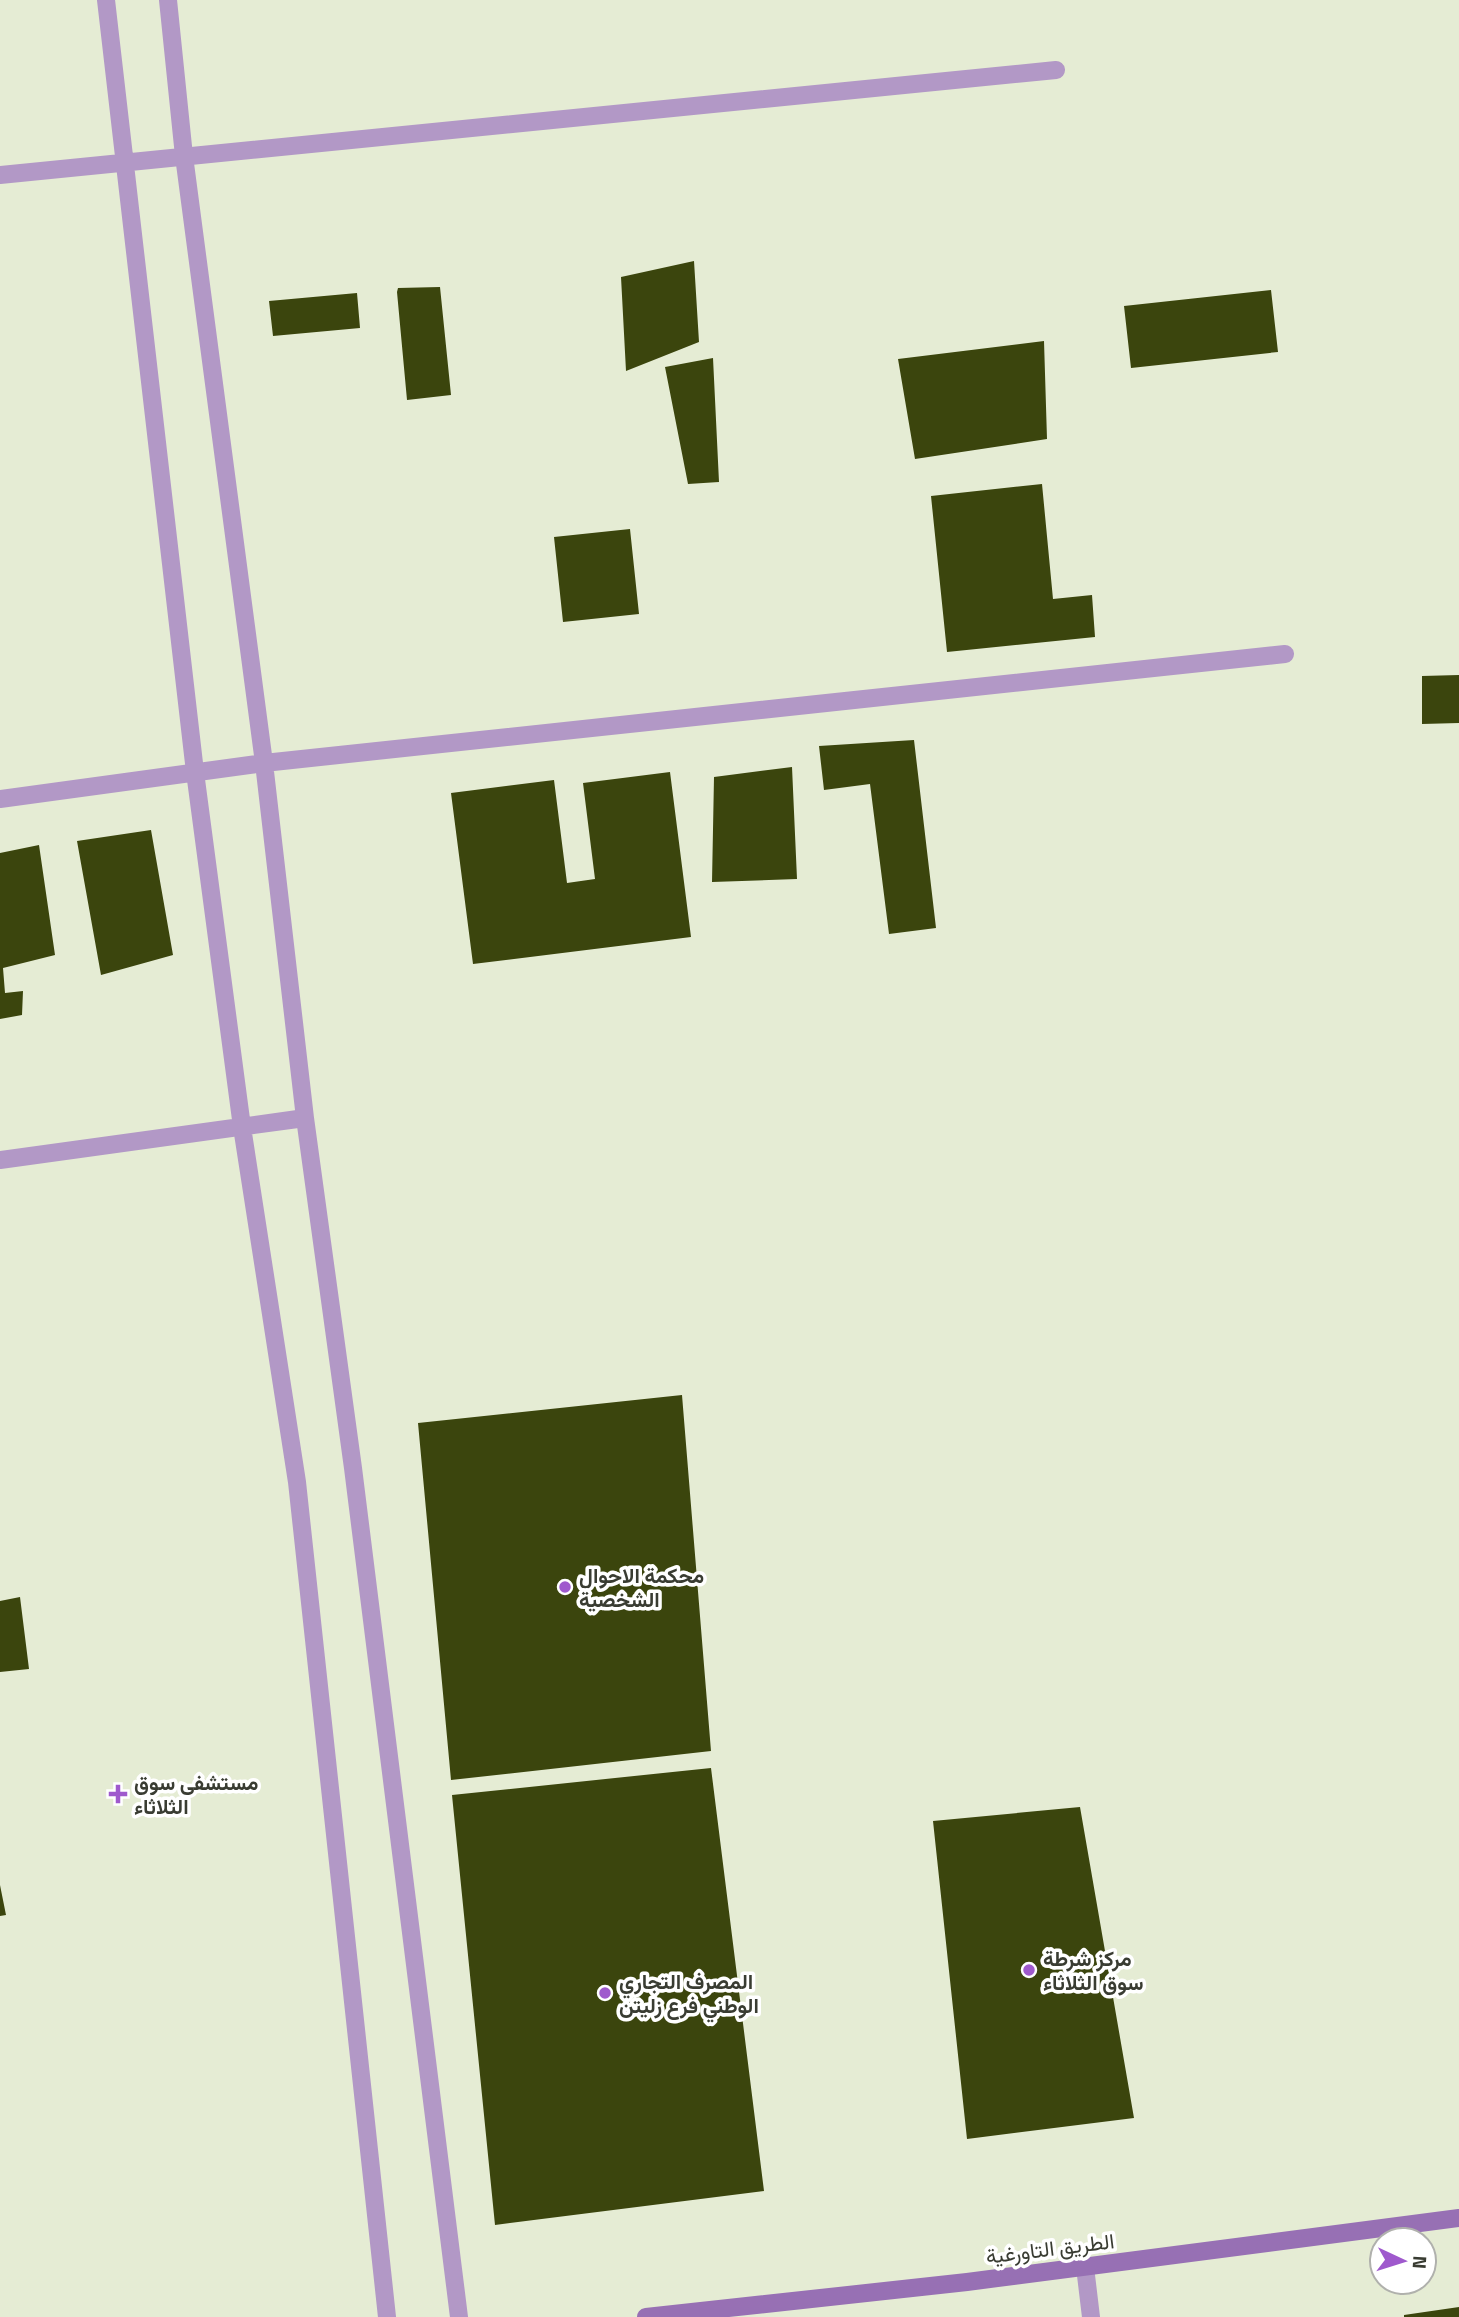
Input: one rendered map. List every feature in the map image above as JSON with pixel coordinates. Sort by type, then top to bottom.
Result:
[{"type":"street","points":[[106,0],[195,772],[243,1127],[297,1482],[387,2317]]},
{"type":"street","points":[[168,0],[184,156],[264,763],[305,1118],[353,1468],[459,2317]]},
{"type":"street","points":[[0,175],[1056,70]]},
{"type":"street","points":[[0,799],[264,763],[1285,654]]},
{"type":"street","points":[[0,1160],[305,1118]]},
{"type":"street","name":"الطريق التاورغية","points":[[646,2317],[953,2284],[1459,2218]]},
{"type":"street","points":[[1085,2267],[1091,2317]]},
{"type":"building","points":[[694,261],[699,342],[626,371],[621,277]]},
{"type":"building","points":[[440,287],[451,395],[407,400],[398,288]]},
{"type":"building","points":[[1271,290],[1278,352],[1131,368],[1124,306]]},
{"type":"building","points":[[357,293],[360,328],[273,336],[269,301]]},
{"type":"building","points":[[1044,341],[1047,439],[915,459],[898,359]]},
{"type":"building","points":[[713,358],[719,482],[688,484],[665,367]]},
{"type":"building","points":[[1042,484],[1053,599],[1092,595],[1095,637],[947,652],[931,496]]},
{"type":"building","points":[[630,529],[639,614],[563,622],[554,537]]},
{"type":"building","points":[[1459,675],[1459,723],[1422,724],[1422,676]]},
{"type":"building","points":[[914,740],[936,928],[889,934],[870,784],[824,790],[819,746]]},
{"type":"building","points":[[792,767],[797,879],[712,882],[714,777]]},
{"type":"building","points":[[670,772],[691,937],[473,964],[451,793],[554,780],[567,883],[595,879],[583,783]]},
{"type":"building","points":[[151,830],[173,955],[101,975],[77,841]]},
{"type":"building","points":[[39,845],[55,955],[3,968],[5,993],[23,991],[22,1015],[0,1019],[0,853]]},
{"type":"building","name":"محكمة الاحوال الشخصية","points":[[682,1395],[711,1751],[451,1780],[418,1423]]},
{"type":"building","points":[[20,1597],[29,1669],[0,1672],[0,1601]]},
{"type":"building","name":"المصرف التجاري الوطني فرع زليتن","points":[[711,1768],[764,2191],[495,2225],[452,1795]]},
{"type":"building","name":"مركز شرطة سوق الثلاثاء","points":[[1080,1807],[1134,2118],[967,2139],[933,1821]]},
{"type":"building","points":[[0,1885],[6,1915],[0,1916]]},
{"type":"building","points":[[1459,2307],[1459,2317],[1404,2317],[1404,2315]]},
{"type":"place","name":"محكمة الاحوال الشخصية","points":[[565,1587]]},
{"type":"place","name":"مستشفى سوق الثلاثاء","points":[[118,1794]]},
{"type":"place","name":"مركز شرطة سوق الثلاثاء","points":[[1029,1970]]},
{"type":"place","name":"المصرف التجاري الوطني فرع زليتن","points":[[605,1993]]}]
